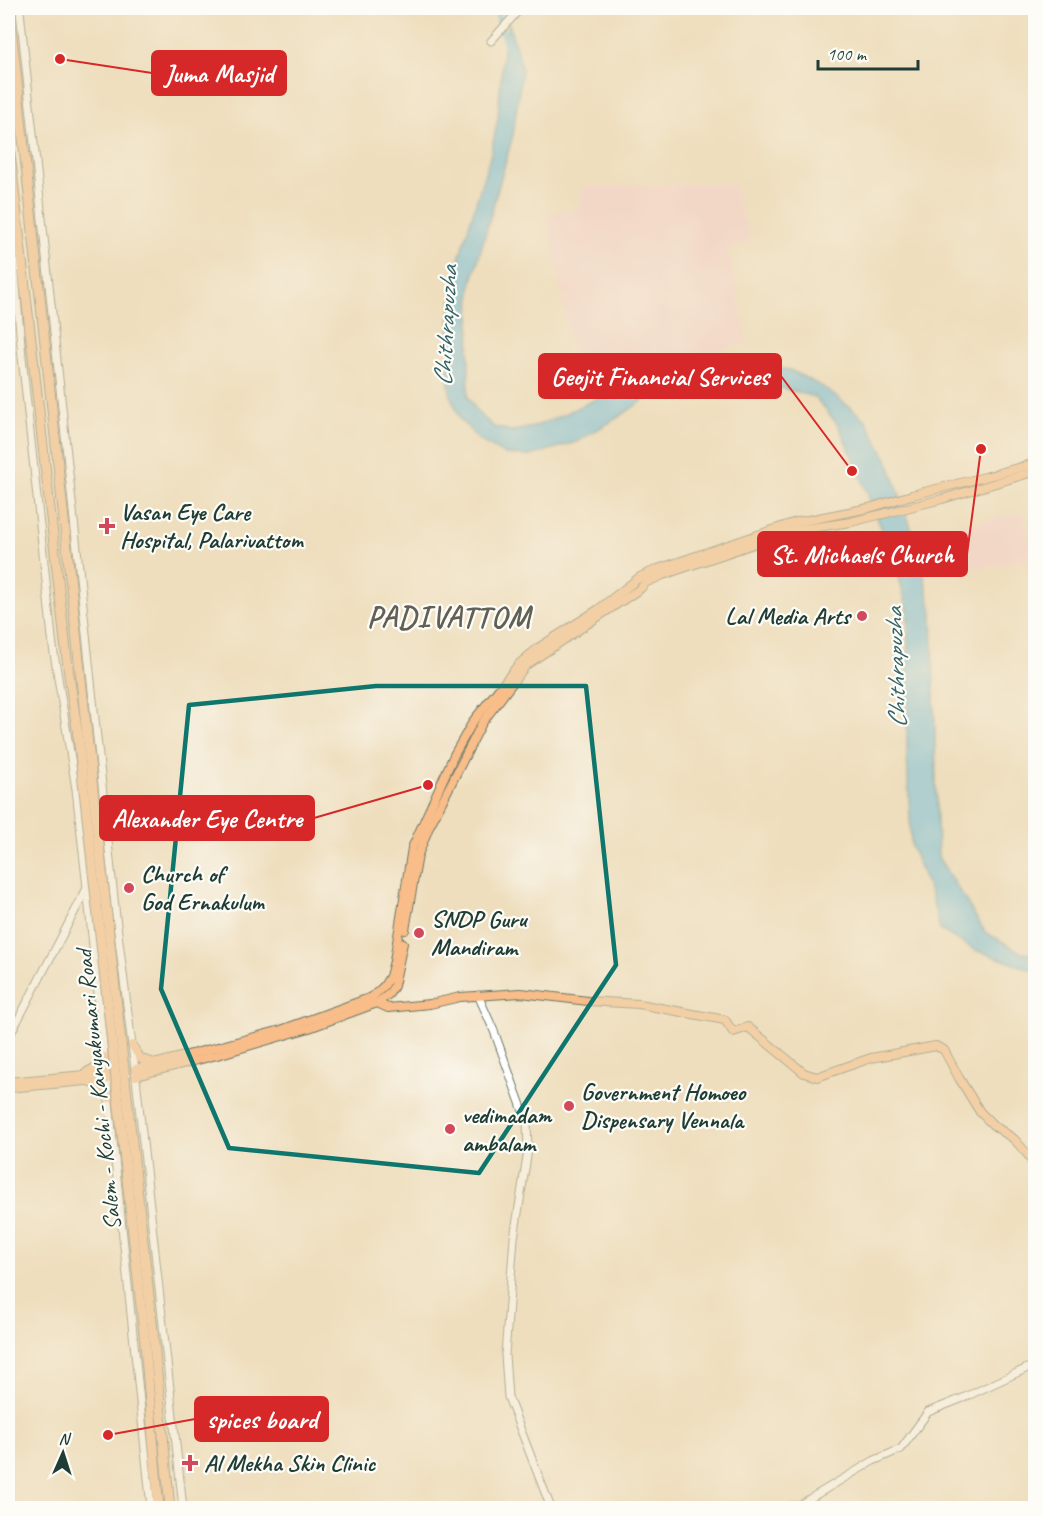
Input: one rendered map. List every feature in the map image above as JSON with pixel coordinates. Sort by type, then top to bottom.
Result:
[{"type":"highway","name":"Salem - Kochi - Kanyakumari Road","points":[[13,10],[38,273],[86,672],[83,735]]},
{"type":"highway","name":"Salem - Kochi - Kanyakumari Road","points":[[8,136],[68,668],[83,735],[144,1333],[159,1509]]},
{"type":"highway","points":[[24,274],[38,273]]},
{"type":"highway","points":[[156,1464],[177,1462]]},
{"type":"highway","name":"Salem - Kochi - Kanyakumari Road","points":[[156,1464],[170,1509]]},
{"type":"main road","points":[[871,512],[912,495],[1035,462]]},
{"type":"main road","points":[[136,1072],[158,1064],[291,1030],[309,1028],[377,1003],[389,994],[396,981],[418,855],[454,755],[474,720],[519,664],[538,648],[599,609],[640,577],[794,524],[915,506],[1035,471]]},
{"type":"main road","points":[[136,1072],[191,1063],[291,1030],[372,997],[384,986],[390,976],[412,848],[442,793]]},
{"type":"main road","points":[[377,1003],[388,1008],[430,1004],[460,997],[521,993],[639,1004],[725,1020],[733,1032],[748,1027],[804,1073],[817,1077],[871,1058],[936,1046],[944,1050],[980,1112],[993,1125],[1014,1139],[1029,1156],[1035,1170]]},
{"type":"main road","points":[[132,1045],[141,1059],[158,1064]]},
{"type":"main road","points":[[8,1088],[81,1078],[98,1066],[105,1057]]},
{"type":"main road","points":[[8,1082],[107,1076]]},
{"type":"main road","points":[[81,1078],[101,1087],[109,1098]]},
{"type":"street","points":[[491,42],[521,8]]},
{"type":"street","points":[[13,10],[86,672]]},
{"type":"street","name":"Salem - Kochi - Kanyakumari Road","points":[[11,226],[21,357],[57,674],[76,789],[121,1211],[156,1464]]},
{"type":"street","points":[[57,674],[68,668]]},
{"type":"street","name":"Salem - Kochi - Kanyakumari Road","points":[[86,672],[136,1072],[183,1509]]},
{"type":"street","points":[[8,1039],[87,888]]},
{"type":"street","points":[[95,960],[117,962],[122,956]]},
{"type":"street","points":[[96,974],[109,970],[124,971]]},
{"type":"street","points":[[478,995],[494,1031],[527,1122],[528,1150],[514,1238],[505,1355],[508,1397],[551,1509]]},
{"type":"street","points":[[118,1182],[133,1185],[140,1184],[147,1179]]},
{"type":"street","points":[[121,1211],[128,1207],[143,1206],[151,1209]]},
{"type":"street","points":[[772,1509],[799,1507],[873,1461],[901,1449],[928,1412],[1035,1364]]},
{"type":"street","points":[[151,1509],[156,1464]]},
{"type":"highlighted area","points":[[376,686],[586,686],[616,965],[479,1173],[229,1148],[161,989],[189,705]]},
{"type":"shaded area","points":[[733,183],[752,243],[728,248],[748,343],[652,367],[606,375],[601,354],[573,361],[547,213],[579,210],[582,187]]},
{"type":"shaded area","points":[[1022,513],[1035,559],[950,574],[942,529]]},
{"type":"water","points":[[509,24],[522,69],[513,135],[471,285],[468,396],[477,412],[494,427],[512,431],[534,427],[560,416],[607,394],[647,369],[671,362],[752,364],[790,370],[823,387],[865,419],[888,461],[918,548],[932,612],[938,857],[985,932],[1022,953],[1035,954],[1035,971],[975,950],[940,930],[931,895],[911,846],[907,753],[908,610],[895,563],[853,457],[838,425],[815,397],[770,385],[718,378],[679,383],[650,396],[576,442],[530,456],[504,454],[479,440],[460,419],[451,397],[448,378],[449,327],[454,282],[491,153],[498,118],[503,49]]},
{"type":"waterway","name":"Chithrapuzha","points":[[496,8],[507,46]]},
{"type":"place","name":"Juma Masjid","points":[[60,59]]},
{"type":"place","name":"St. Michaels Church","points":[[981,449]]},
{"type":"place","name":"Geojit Financial Services","points":[[852,471]]},
{"type":"place","name":"Vasan Eye Care Hospital, Palarivattom","points":[[107,526]]},
{"type":"place","name":"Lal Media Arts","points":[[862,616]]},
{"type":"place","name":"Alexander Eye Centre","points":[[428,785]]},
{"type":"place","name":"Church of God Ernakulum","points":[[129,888]]},
{"type":"place","name":"SNDP Guru Mandiram","points":[[419,933]]},
{"type":"place","name":"Government Homoeo Dispensary Vennala","points":[[569,1106]]},
{"type":"place","name":"vedimadam ambalam","points":[[450,1129]]},
{"type":"place","name":"spices board","points":[[108,1435]]},
{"type":"place","name":"Al Mekha Skin Clinic","points":[[190,1463]]},
{"type":"district","name":"PADIVATTOM","points":[[449,617]]}]
